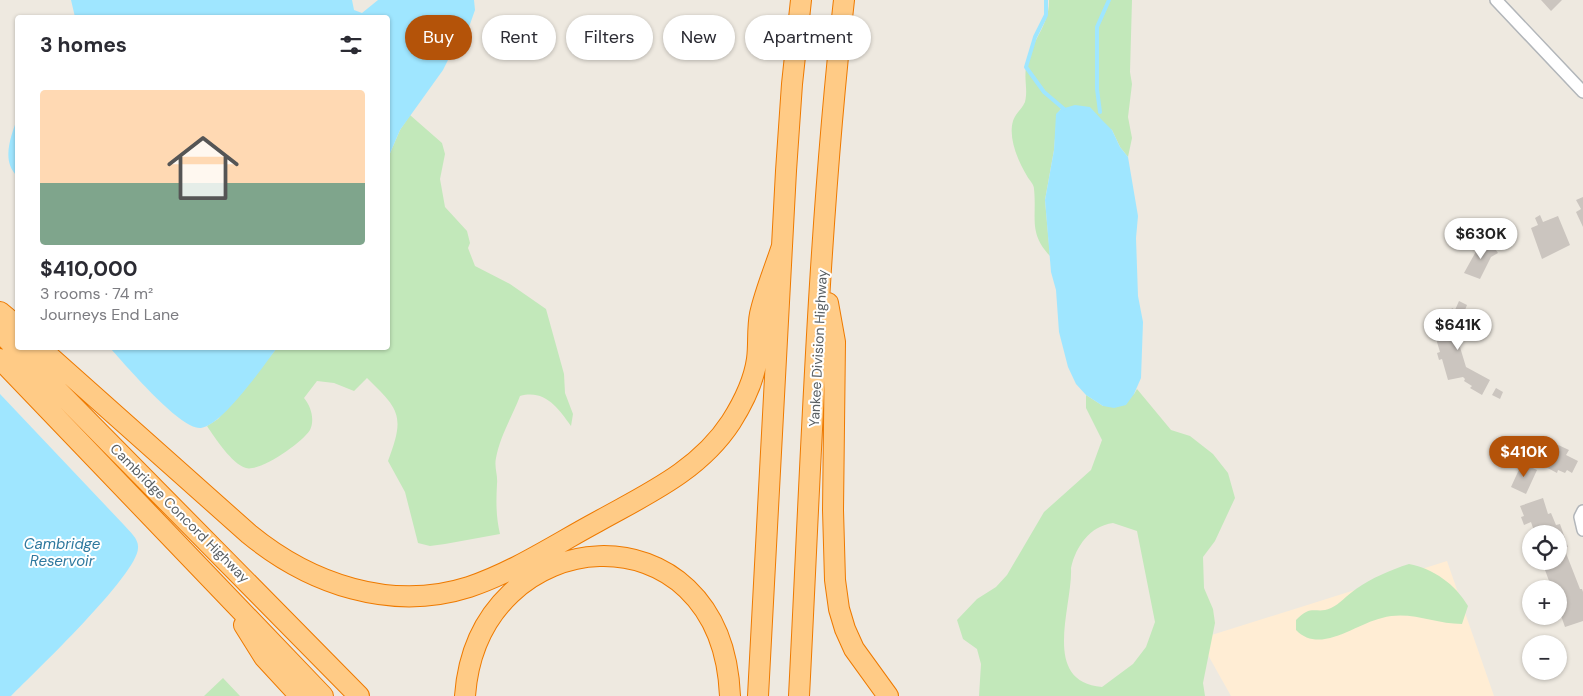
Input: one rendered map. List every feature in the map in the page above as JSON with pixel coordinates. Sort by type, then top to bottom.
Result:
[{"type":"highway","points":[[758,696],[792,84],[801,0]]},
{"type":"highway","name":"Yankee Division Highway","points":[[799,696],[830,136],[844,0]]},
{"type":"highway","points":[[42,350],[220,509],[280,557],[324,580],[357,591],[394,596],[432,595],[469,587],[512,568],[666,484],[690,467],[709,450],[738,411],[752,378],[757,358],[760,315],[782,246]]},
{"type":"highway","points":[[822,271],[835,342],[832,477],[834,552],[838,602],[845,629],[854,649],[888,696]]},
{"type":"highway","points":[[0,312],[15,324]]},
{"type":"highway","name":"Cambridge Concord Highway","points":[[0,332],[15,347]]},
{"type":"highway","name":"Cambridge Concord Highway","points":[[18,350],[359,696]]},
{"type":"highway","name":"Cambridge Concord Highway","points":[[0,359],[217,583],[323,696]]},
{"type":"highway","points":[[0,372],[35,407],[71,432]]},
{"type":"highway","points":[[465,696],[467,676],[474,648],[487,623],[505,600],[526,581],[550,567],[569,560],[601,556],[622,557],[654,567],[675,578],[692,593],[707,611],[717,630],[726,662],[730,696]]},
{"type":"highway","points":[[217,583],[264,657],[300,696]]},
{"type":"street","points":[[1496,0],[1583,92]]},
{"type":"street","points":[[1583,511],[1580,518],[1583,530]]},
{"type":"shaded area","points":[[1447,561],[1494,696],[1231,696],[1199,639]]},
{"type":"green space","points":[[1049,0],[1132,0],[1130,72],[1132,84],[1128,117],[1132,138],[1128,157],[1120,147],[1112,130],[1061,109],[1057,114],[1054,150],[1045,200],[1050,256],[1043,248],[1036,232],[1034,187],[1017,156],[1012,135],[1014,118],[1025,102],[1028,59],[1046,18]]},
{"type":"green space","points":[[410,115],[442,143],[445,154],[440,179],[445,207],[467,231],[470,243],[468,248],[475,266],[510,284],[546,309],[564,374],[565,393],[573,414],[571,426],[556,407],[544,398],[537,395],[520,396],[500,442],[496,461],[497,509],[500,534],[430,546],[418,543],[405,492],[388,461],[397,434],[398,423],[393,406],[367,378],[354,391],[334,383],[317,381],[304,398],[312,413],[310,430],[306,436],[290,449],[261,466],[246,468],[241,466],[224,450],[207,426],[218,419],[275,350],[390,350],[390,153],[400,130]]},
{"type":"green space","points":[[1137,389],[1171,430],[1190,436],[1213,454],[1228,473],[1235,498],[1215,541],[1203,557],[1204,588],[1213,609],[1215,623],[1203,683],[1205,696],[979,696],[981,664],[977,649],[963,639],[957,620],[977,599],[996,587],[1007,575],[1044,512],[1091,470],[1102,440],[1086,408],[1086,395],[1103,406],[1134,394]],"holes":[[[1113,523],[1137,531],[1155,622],[1146,647],[1133,664],[1102,687],[1083,682],[1071,672],[1065,657],[1065,621],[1073,560],[1085,538],[1097,528]]]},
{"type":"green space","points":[[1409,564],[1435,574],[1457,591],[1468,606],[1462,624],[1412,616],[1392,616],[1372,621],[1338,636],[1316,640],[1305,637],[1296,630],[1296,620],[1306,612],[1331,608],[1368,581]]},
{"type":"green space","points":[[223,678],[240,696],[204,696]]},
{"type":"water","points":[[71,0],[352,0],[354,10],[362,13],[378,0],[474,0],[475,10],[472,18],[472,15],[405,15],[405,60],[448,60],[443,70],[400,130],[390,153],[390,15],[75,15]]},
{"type":"water","points":[[1075,105],[1090,107],[1112,130],[1120,147],[1128,157],[1138,216],[1136,238],[1138,296],[1143,322],[1141,378],[1134,394],[1126,405],[1114,408],[1103,406],[1086,395],[1076,384],[1068,367],[1059,332],[1056,290],[1051,272],[1045,200],[1054,150],[1056,114],[1061,109]]},
{"type":"water","points":[[15,125],[15,174],[9,163],[10,141]]},
{"type":"water","points":[[112,350],[276,350],[231,406],[210,425],[201,428],[192,426],[180,419],[140,381]]},
{"type":"water","name":"Cambridge Reservoir","points":[[0,394],[131,533],[138,545],[133,561],[104,600],[11,696],[0,696]]},
{"type":"building","points":[[1541,0],[1562,0],[1551,11]]},
{"type":"building","points":[[1583,197],[1583,227],[1576,212],[1581,209],[1576,200]]},
{"type":"building","points":[[1540,215],[1543,222],[1558,216],[1570,245],[1542,259],[1531,228],[1538,225],[1535,218]]},
{"type":"building","points":[[1489,240],[1498,253],[1491,257],[1480,279],[1464,273],[1479,246]]},
{"type":"building","points":[[1459,301],[1467,305],[1465,310],[1469,312],[1466,317],[1469,318],[1464,329],[1460,327],[1456,334],[1466,367],[1490,380],[1482,395],[1470,388],[1472,386],[1464,381],[1463,377],[1448,380],[1442,359],[1439,360],[1437,353],[1440,352],[1434,332],[1444,329],[1452,308],[1455,310]]},
{"type":"building","points":[[1496,388],[1503,392],[1500,399],[1492,395]]},
{"type":"building","points":[[1554,443],[1569,450],[1566,455],[1578,461],[1572,473],[1567,470],[1565,473],[1558,470],[1557,473],[1542,465]]},
{"type":"building","points":[[1522,463],[1537,470],[1526,494],[1511,487]]},
{"type":"building","points":[[1543,498],[1548,514],[1551,513],[1556,525],[1532,525],[1531,522],[1524,525],[1521,517],[1524,516],[1520,506]]},
{"type":"building","points":[[1567,556],[1580,589],[1583,592],[1583,621],[1565,627],[1564,625],[1567,625],[1567,580],[1549,580],[1545,570],[1567,570]]},
{"type":"waterway","points":[[1046,0],[1046,15],[1035,37],[1026,67],[1044,92],[1064,109]]},
{"type":"waterway","points":[[1100,112],[1097,89],[1097,27],[1109,0]]}]
